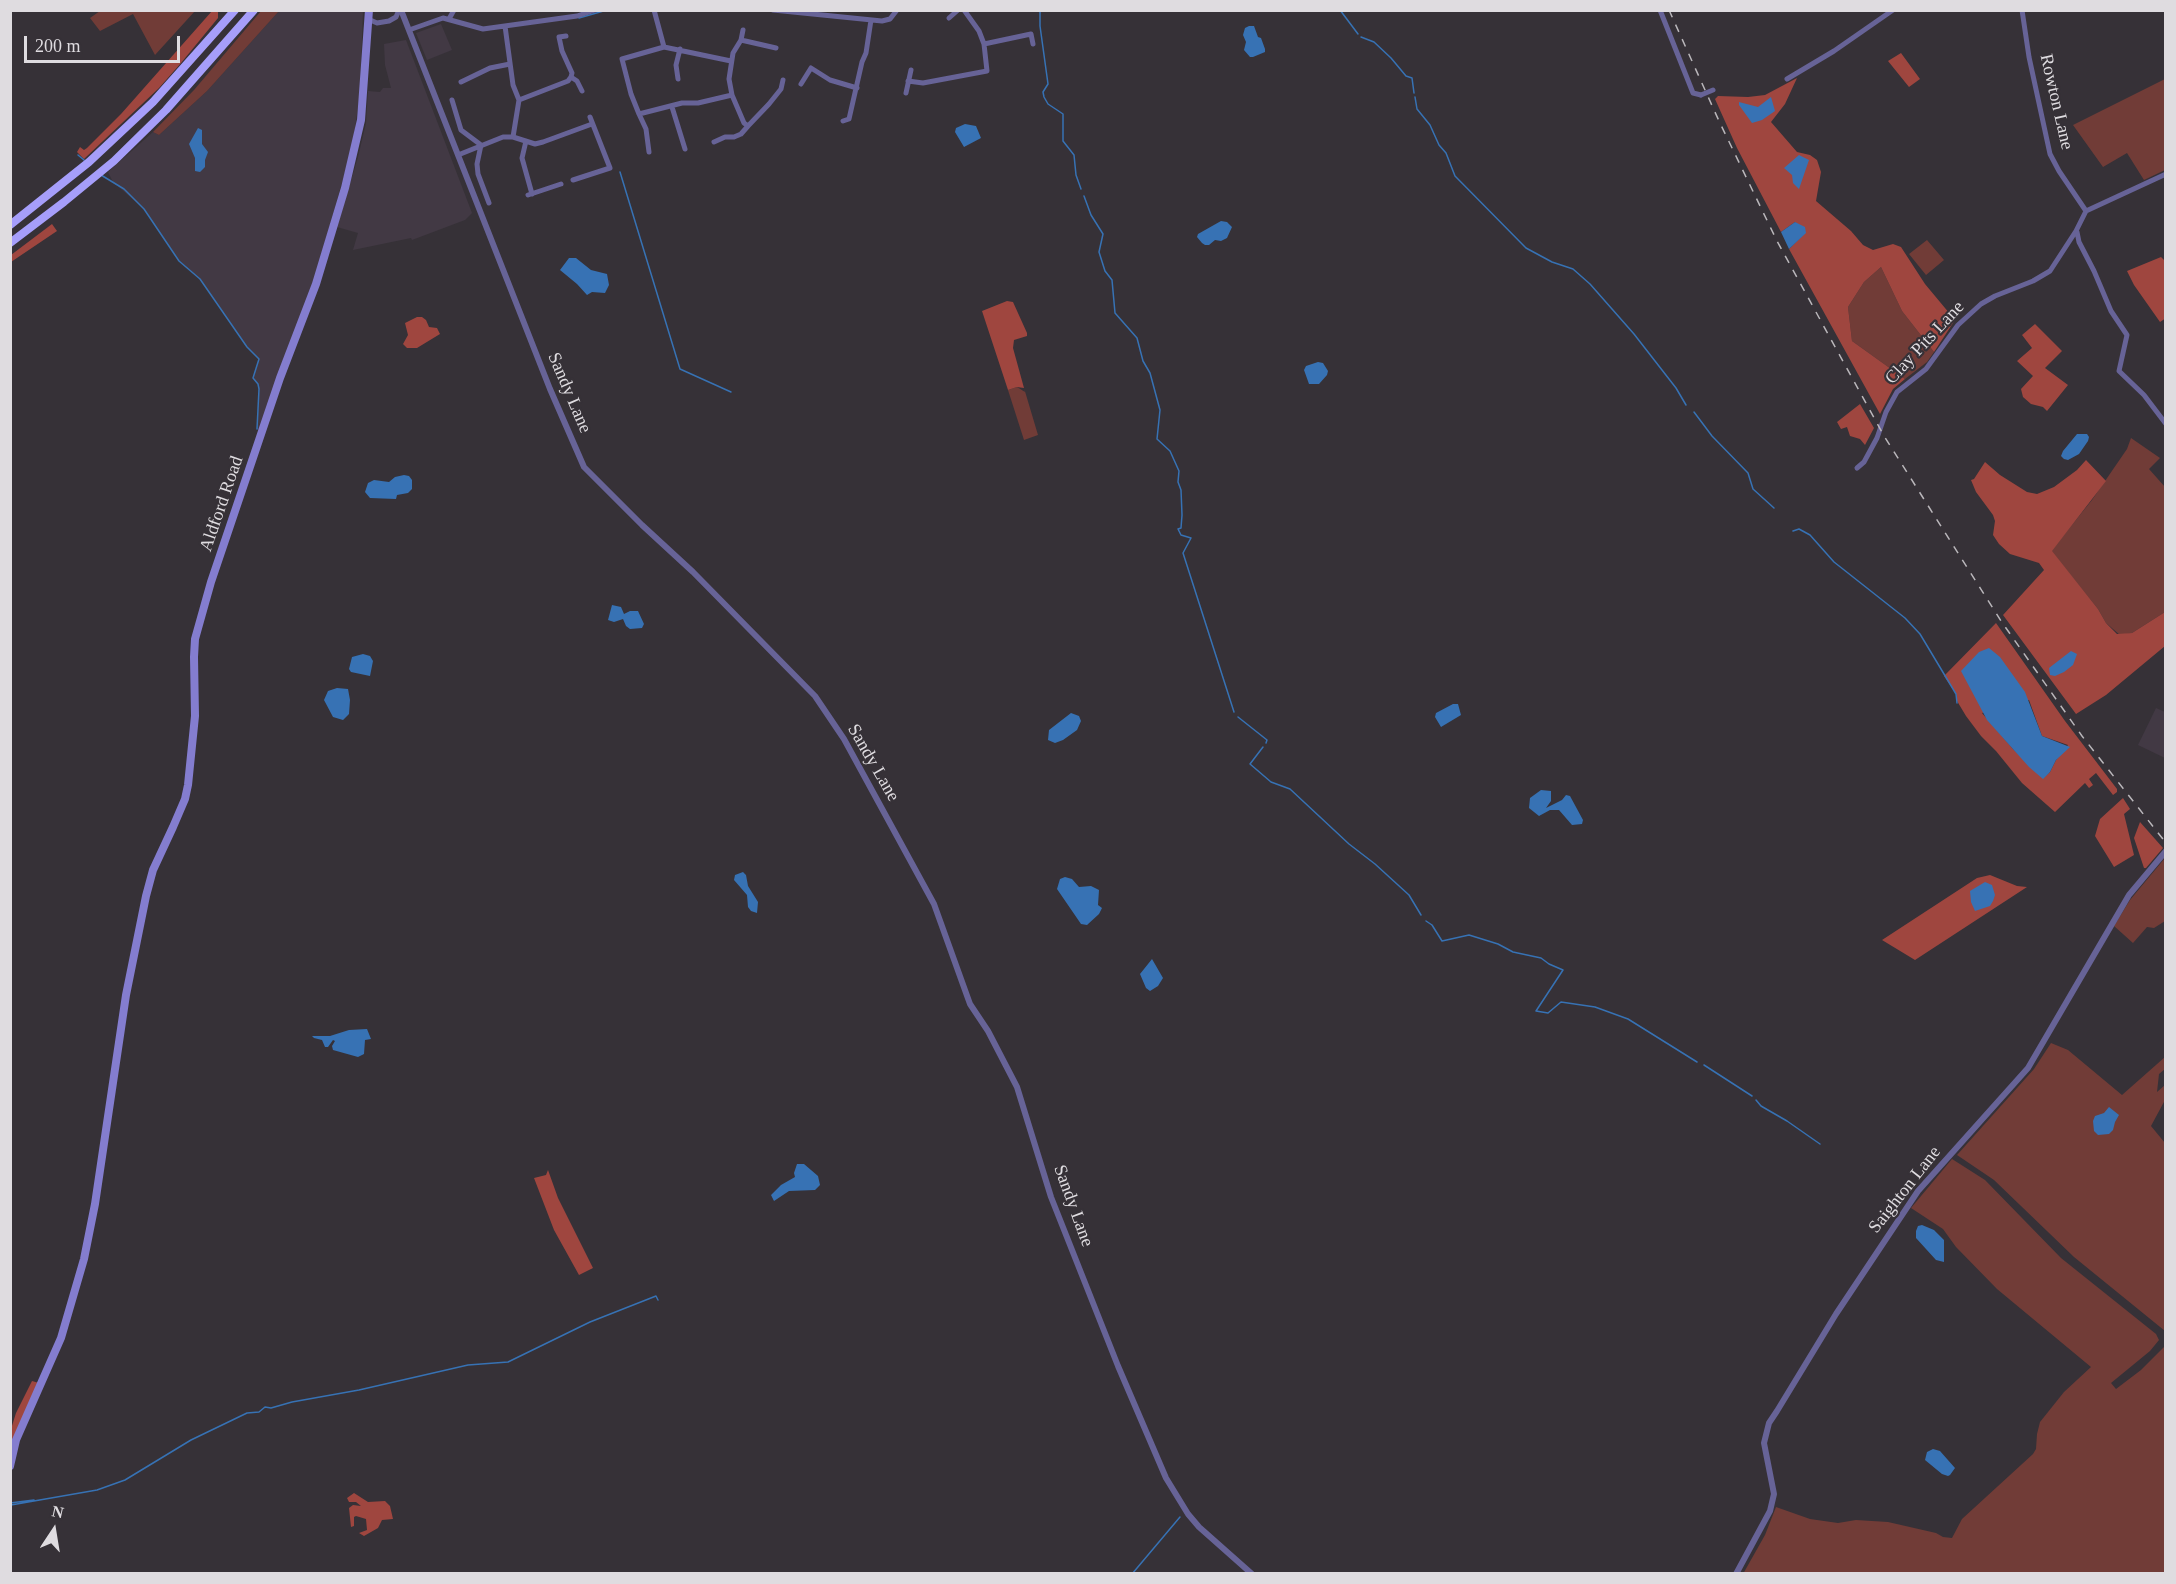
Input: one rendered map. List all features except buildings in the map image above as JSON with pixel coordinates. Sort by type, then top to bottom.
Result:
[{"type":"highway","points":[[10,225],[80,170],[153,102],[235,10]]},
{"type":"highway","points":[[10,243],[102,171],[166,110],[254,10]]},
{"type":"main road","name":"Aldford Road","points":[[10,1466],[16,1440],[61,1338],[84,1259],[95,1204],[123,1010],[141,918],[153,870],[185,799],[188,785],[195,716],[195,639],[272,401],[316,284],[335,223],[361,120],[369,15]]},
{"type":"street","points":[[369,15],[381,22],[393,19],[400,10]]},
{"type":"street","name":"Sandy Lane","points":[[400,10],[546,379],[584,467],[693,572],[815,696],[844,740],[934,904],[970,1004],[988,1031],[1017,1086],[1051,1197],[1118,1366],[1166,1478],[1188,1514],[1199,1527],[1252,1574]]},
{"type":"street","points":[[449,20],[454,10]]},
{"type":"street","points":[[409,30],[443,18],[483,29],[577,16],[595,10]]},
{"type":"street","points":[[654,10],[664,46]]},
{"type":"street","points":[[772,11],[823,13],[882,21],[890,19],[897,10]]},
{"type":"street","points":[[949,18],[958,10]]},
{"type":"street","points":[[964,10],[979,31],[984,44],[987,71],[990,77]]},
{"type":"street","points":[[1660,10],[1693,93],[1701,95],[1713,90]]},
{"type":"street","points":[[1787,79],[1843,45],[1893,10]]},
{"type":"street","name":"Rowton Lane","points":[[2022,10],[2029,57],[2050,154],[2086,211]]},
{"type":"street","points":[[849,120],[852,98],[857,88],[866,53],[871,20]]},
{"type":"street","points":[[505,26],[513,85],[519,100],[513,137]]},
{"type":"street","points":[[743,30],[741,40],[733,53],[729,79],[732,95],[744,123],[748,126]]},
{"type":"street","points":[[984,44],[1030,31],[1033,44]]},
{"type":"street","points":[[519,100],[568,81],[571,77],[572,73],[562,51],[560,37]]},
{"type":"street","points":[[741,40],[772,45]]},
{"type":"street","points":[[615,60],[664,46],[731,61]]},
{"type":"street","points":[[678,76],[680,49]]},
{"type":"street","points":[[622,58],[631,94],[646,129],[649,149],[655,144]]},
{"type":"street","points":[[461,82],[490,68],[510,64]]},
{"type":"street","points":[[801,84],[813,66],[830,81],[857,88]]},
{"type":"street","points":[[906,93],[910,70]]},
{"type":"street","points":[[908,81],[923,83],[987,71]]},
{"type":"street","points":[[571,77],[577,81],[582,90]]},
{"type":"street","points":[[714,142],[725,136],[734,137],[741,134],[781,89],[783,80]]},
{"type":"street","points":[[639,114],[682,103],[698,103],[732,95]]},
{"type":"street","points":[[452,100],[461,130],[478,141],[481,146],[477,164],[478,174],[489,203]]},
{"type":"street","points":[[672,107],[685,149]]},
{"type":"street","points":[[573,180],[613,168],[590,117]]},
{"type":"street","points":[[458,155],[503,137],[513,137],[535,144],[592,124]]},
{"type":"street","points":[[526,141],[522,158],[530,194],[561,184]]},
{"type":"street","points":[[2086,211],[2166,174]]},
{"type":"street","name":"Clay Pits Lane","points":[[1857,468],[1864,462],[1877,438],[1886,412],[1897,392],[1926,369],[1958,325],[1988,300],[2033,281],[2050,271],[2086,211]]},
{"type":"street","points":[[2076,231],[2111,311],[2127,335],[2119,371],[2144,395],[2166,424]]},
{"type":"street","name":"Saighton Lane","points":[[1736,1574],[1770,1511],[1774,1494],[1764,1436],[1773,1417],[1836,1314],[1918,1191],[2028,1068],[2129,895],[2165,851]]},
{"type":"shaded area","points":[[100,11],[195,11],[155,55],[133,14],[100,31],[90,18]]},
{"type":"shaded area","points":[[212,11],[218,11],[218,18],[181,63],[159,88],[84,159],[77,152],[80,147],[84,150],[87,148],[121,114]]},
{"type":"shaded area","points":[[261,11],[279,11],[207,91],[159,135],[153,132],[194,90]]},
{"type":"shaded area","points":[[279,11],[363,11],[360,92],[348,162],[312,287],[260,430],[257,429],[259,390],[253,378],[259,359],[247,347],[200,279],[179,261],[144,209],[113,182],[108,172],[153,132],[159,135],[207,91]]},
{"type":"shaded area","points":[[441,24],[452,50],[427,60],[416,33]]},
{"type":"shaded area","points":[[406,40],[472,213],[465,220],[412,240],[411,238],[353,250],[358,233],[337,227],[366,123],[368,91],[380,92],[383,88],[391,88],[385,65],[384,44]]},
{"type":"shaded area","points":[[1901,53],[1920,79],[1909,87],[1888,61]]},
{"type":"shaded area","points":[[1797,78],[1785,104],[1771,122],[1797,152],[1810,155],[1817,160],[1821,172],[1816,201],[1851,231],[1863,245],[1873,250],[1893,244],[1901,247],[1925,284],[1955,320],[1934,352],[1902,311],[1881,267],[1864,282],[1848,307],[1852,341],[1905,379],[1893,389],[1880,414],[1789,249],[1803,235],[1795,222],[1781,232],[1737,148],[1715,99],[1718,96],[1765,95]]},
{"type":"shaded area","points":[[2165,79],[2165,170],[2144,180],[2127,153],[2103,167],[2073,125]]},
{"type":"shaded area","points":[[52,224],[57,231],[11,262],[11,255]]},
{"type":"shaded area","points":[[1927,240],[1944,260],[1926,275],[1909,254]]},
{"type":"shaded area","points":[[2161,257],[2165,261],[2166,318],[2160,322],[2127,271]]},
{"type":"shaded area","points":[[1881,267],[1902,311],[1934,352],[1927,362],[1905,379],[1852,341],[1848,307],[1864,282]]},
{"type":"shaded area","points":[[1007,301],[1013,302],[1027,333],[1027,336],[1014,340],[1013,348],[1024,388],[1017,387],[1008,390],[982,311]]},
{"type":"shaded area","points":[[417,317],[426,320],[429,327],[437,328],[440,334],[417,348],[407,348],[403,344],[408,335],[405,323]]},
{"type":"shaded area","points":[[2035,324],[2062,351],[2045,368],[2068,385],[2047,411],[2043,407],[2031,404],[2023,397],[2021,389],[2033,376],[2017,361],[2032,348],[2022,335]]},
{"type":"shaded area","points":[[1017,387],[1025,392],[1024,388],[1038,435],[1024,440],[1008,390]]},
{"type":"shaded area","points":[[1860,404],[1874,428],[1865,445],[1860,439],[1850,436],[1847,427],[1841,429],[1837,422]]},
{"type":"shaded area","points":[[2131,438],[2160,458],[2149,469],[2165,487],[2165,612],[2132,633],[2120,635],[2106,623],[2098,609],[2051,551],[2092,500],[2127,449]]},
{"type":"shaded area","points":[[2086,460],[2106,481],[2052,551],[2098,609],[2106,623],[2117,634],[2132,633],[2165,612],[2165,646],[2106,695],[2076,714],[2003,615],[2044,570],[2039,563],[2010,554],[1999,544],[1993,535],[1995,521],[1993,515],[1976,492],[1971,480],[1985,462],[2000,475],[2027,492],[2037,494],[2054,487],[2077,470]]},
{"type":"shaded area","points":[[1996,623],[2117,792],[2113,795],[2096,773],[2089,779],[2093,785],[2089,788],[2085,783],[2055,812],[2022,783],[1981,736],[1966,716],[1957,701],[1956,694],[1944,676]],"holes":[[[2029,700],[2042,736],[2068,745],[2050,772],[2043,778],[2013,749],[1982,713]]]},
{"type":"shaded area","points":[[2156,708],[2165,712],[2165,758],[2138,745]]},
{"type":"shaded area","points":[[2123,798],[2130,809],[2124,814],[2134,855],[2114,867],[2095,836],[2100,819]]},
{"type":"shaded area","points":[[2140,822],[2163,848],[2146,868],[2144,868],[2134,838]]},
{"type":"shaded area","points":[[2165,858],[2165,921],[2154,928],[2147,927],[2133,943],[2114,926],[2130,900]]},
{"type":"shaded area","points":[[1990,875],[2017,886],[2027,887],[1915,960],[1882,940],[1977,878]]},
{"type":"shaded area","points":[[2051,1043],[2068,1050],[2122,1095],[2165,1057],[2165,1069],[2159,1074],[2157,1092],[2165,1085],[2165,1100],[2151,1126],[2165,1143],[2165,1331],[2074,1257],[1994,1180],[1957,1155],[2034,1069]]},
{"type":"shaded area","points":[[1952,1159],[1985,1180],[2061,1258],[2156,1334],[2159,1340],[2150,1351],[2111,1383],[2116,1389],[2141,1370],[2165,1346],[2165,1573],[1743,1574],[1765,1535],[1776,1507],[1810,1519],[1838,1523],[1856,1520],[1888,1522],[1952,1538],[1962,1519],[2033,1454],[2036,1449],[2040,1422],[2064,1392],[2091,1367],[1997,1289],[1956,1247],[1943,1229],[1911,1208]]},
{"type":"shaded area","points":[[548,1170],[558,1198],[593,1268],[579,1275],[554,1230],[534,1178],[546,1175]]},
{"type":"shaded area","points":[[32,1381],[39,1383],[11,1450],[11,1429],[16,1413]]},
{"type":"shaded area","points":[[354,1493],[368,1502],[385,1501],[390,1506],[393,1519],[382,1520],[378,1528],[364,1536],[359,1533],[367,1530],[366,1519],[354,1517],[354,1526],[351,1527],[349,1508],[353,1505],[361,1506],[356,1502],[349,1502],[347,1498]]},
{"type":"water","points":[[1254,26],[1265,49],[1265,52],[1253,57],[1250,57],[1244,50],[1246,42],[1243,35],[1245,28]]},
{"type":"water","points":[[1771,97],[1775,111],[1762,120],[1752,123],[1739,105],[1739,102],[1758,107]]},
{"type":"water","points":[[965,124],[976,126],[981,138],[964,147],[955,132],[956,128]]},
{"type":"water","points":[[198,128],[202,130],[202,144],[208,152],[205,167],[200,172],[195,171],[195,158],[189,144]]},
{"type":"water","points":[[1799,155],[1809,160],[1799,189],[1793,183],[1792,175],[1784,168]]},
{"type":"water","points":[[1221,221],[1227,222],[1232,227],[1227,238],[1221,241],[1215,240],[1209,245],[1202,243],[1197,237],[1198,234]]},
{"type":"water","points":[[1795,222],[1805,227],[1806,233],[1789,249],[1781,232]]},
{"type":"water","points":[[569,258],[576,258],[591,270],[607,274],[609,285],[605,293],[592,292],[587,295],[560,270]]},
{"type":"water","points":[[1318,362],[1323,363],[1328,371],[1327,375],[1319,384],[1309,384],[1304,370],[1306,366]]},
{"type":"water","points":[[2077,434],[2087,434],[2088,441],[2079,454],[2068,460],[2064,459],[2061,456],[2063,451]]},
{"type":"water","points":[[409,476],[412,480],[412,489],[408,493],[397,495],[396,499],[370,498],[365,492],[368,483],[374,480],[389,482],[395,477]]},
{"type":"water","points":[[612,605],[621,607],[624,614],[638,611],[644,624],[642,628],[630,629],[623,619],[614,622],[608,620]]},
{"type":"water","points":[[1989,648],[2000,657],[2025,692],[2042,736],[2070,747],[2056,760],[2050,772],[2043,779],[2029,767],[1987,720],[1961,671],[1979,652]]},
{"type":"water","points":[[2071,651],[2077,654],[2073,665],[2055,676],[2050,675],[2049,668]]},
{"type":"water","points":[[363,654],[370,656],[373,661],[370,676],[351,672],[349,669],[352,657]]},
{"type":"water","points":[[337,688],[348,689],[349,714],[343,720],[333,717],[324,700],[328,691]]},
{"type":"water","points":[[1453,704],[1458,704],[1461,715],[1441,727],[1435,717],[1436,713]]},
{"type":"water","points":[[1071,713],[1079,716],[1081,721],[1077,730],[1055,743],[1048,740],[1049,730]]},
{"type":"water","points":[[1541,790],[1551,791],[1551,801],[1546,808],[1562,800],[1566,795],[1570,796],[1583,820],[1582,824],[1572,825],[1559,810],[1550,810],[1539,816],[1529,808],[1530,798]]},
{"type":"water","points":[[743,872],[758,902],[757,913],[748,907],[747,895],[734,880],[735,875]]},
{"type":"water","points":[[1065,877],[1072,879],[1079,887],[1091,886],[1099,890],[1098,905],[1102,908],[1087,925],[1081,924],[1057,889],[1060,879]]},
{"type":"water","points":[[1985,882],[1992,885],[1995,895],[1993,901],[1990,906],[1975,911],[1970,891]]},
{"type":"water","points":[[1152,959],[1163,978],[1158,986],[1150,991],[1146,988],[1140,974]]},
{"type":"water","points":[[367,1029],[371,1039],[365,1040],[364,1054],[358,1057],[333,1050],[332,1046],[335,1041],[333,1040],[328,1047],[325,1047],[322,1040],[312,1036],[330,1036],[349,1030]]},
{"type":"water","points":[[2109,1107],[2119,1115],[2109,1134],[2098,1135],[2094,1131],[2093,1121],[2095,1116],[2104,1113]]},
{"type":"water","points":[[797,1164],[804,1164],[818,1176],[820,1185],[815,1190],[789,1191],[774,1201],[771,1195],[781,1185],[795,1177]]},
{"type":"water","points":[[1922,1225],[1934,1230],[1944,1240],[1944,1262],[1936,1260],[1916,1238],[1918,1226]]},
{"type":"water","points":[[1933,1449],[1940,1451],[1955,1468],[1950,1475],[1942,1474],[1925,1460],[1927,1452]]},
{"type":"waterway","points":[[579,18],[607,10]]},
{"type":"waterway","points":[[1040,10],[1048,84],[1043,92],[1044,97],[1048,104],[1063,114],[1063,141],[1074,155],[1076,175],[1081,189]]},
{"type":"waterway","points":[[1340,10],[1358,34]]},
{"type":"waterway","points":[[1361,37],[1374,42],[1406,76],[1412,78],[1414,93]]},
{"type":"waterway","points":[[1415,97],[1417,109],[1430,125],[1439,145],[1446,153],[1455,176],[1526,248],[1552,262],[1573,269],[1590,284],[1634,334],[1676,388],[1686,405]]},
{"type":"waterway","points":[[78,155],[84,160]]},
{"type":"waterway","points":[[620,172],[680,369],[731,392]]},
{"type":"waterway","points":[[101,175],[124,189],[144,209],[179,261],[200,279],[247,347],[259,359],[253,378],[259,389],[257,429]]},
{"type":"waterway","points":[[1084,196],[1091,215],[1103,234],[1099,252],[1105,271],[1112,280],[1115,313],[1137,338],[1143,361],[1150,373],[1160,410],[1157,439],[1170,451],[1179,471],[1182,515],[1181,528],[1178,529],[1181,535],[1191,538],[1183,553],[1234,712]]},
{"type":"waterway","points":[[1694,412],[1712,436],[1748,473],[1753,489],[1774,508]]},
{"type":"waterway","points":[[1793,531],[1799,529],[1810,535],[1834,562],[1905,618],[1920,634],[1956,694],[1957,703]]},
{"type":"waterway","points":[[1238,717],[1267,740],[1266,743]]},
{"type":"waterway","points":[[1263,747],[1250,764],[1271,782],[1290,789],[1349,844],[1375,864],[1409,895],[1421,915]]},
{"type":"waterway","points":[[1426,921],[1432,925],[1442,941],[1469,935],[1498,944],[1513,952],[1541,958],[1563,970],[1536,1011],[1548,1013],[1561,1002],[1595,1007],[1628,1019],[1697,1062]]},
{"type":"waterway","points":[[1704,1065],[1752,1096]]},
{"type":"waterway","points":[[1756,1100],[1761,1106],[1820,1144]]},
{"type":"waterway","points":[[11,1505],[97,1490],[125,1480],[191,1440],[247,1413],[259,1412],[265,1407],[271,1408],[359,1390],[468,1365],[508,1362],[590,1322],[656,1296],[658,1300]]},
{"type":"waterway","points":[[10,1503],[34,1500]]},
{"type":"waterway","points":[[1132,1574],[1180,1517]]},
{"type":"railway","points":[[1669,10],[1777,241],[1884,436],[2001,621],[2082,736],[2166,843]]}]
